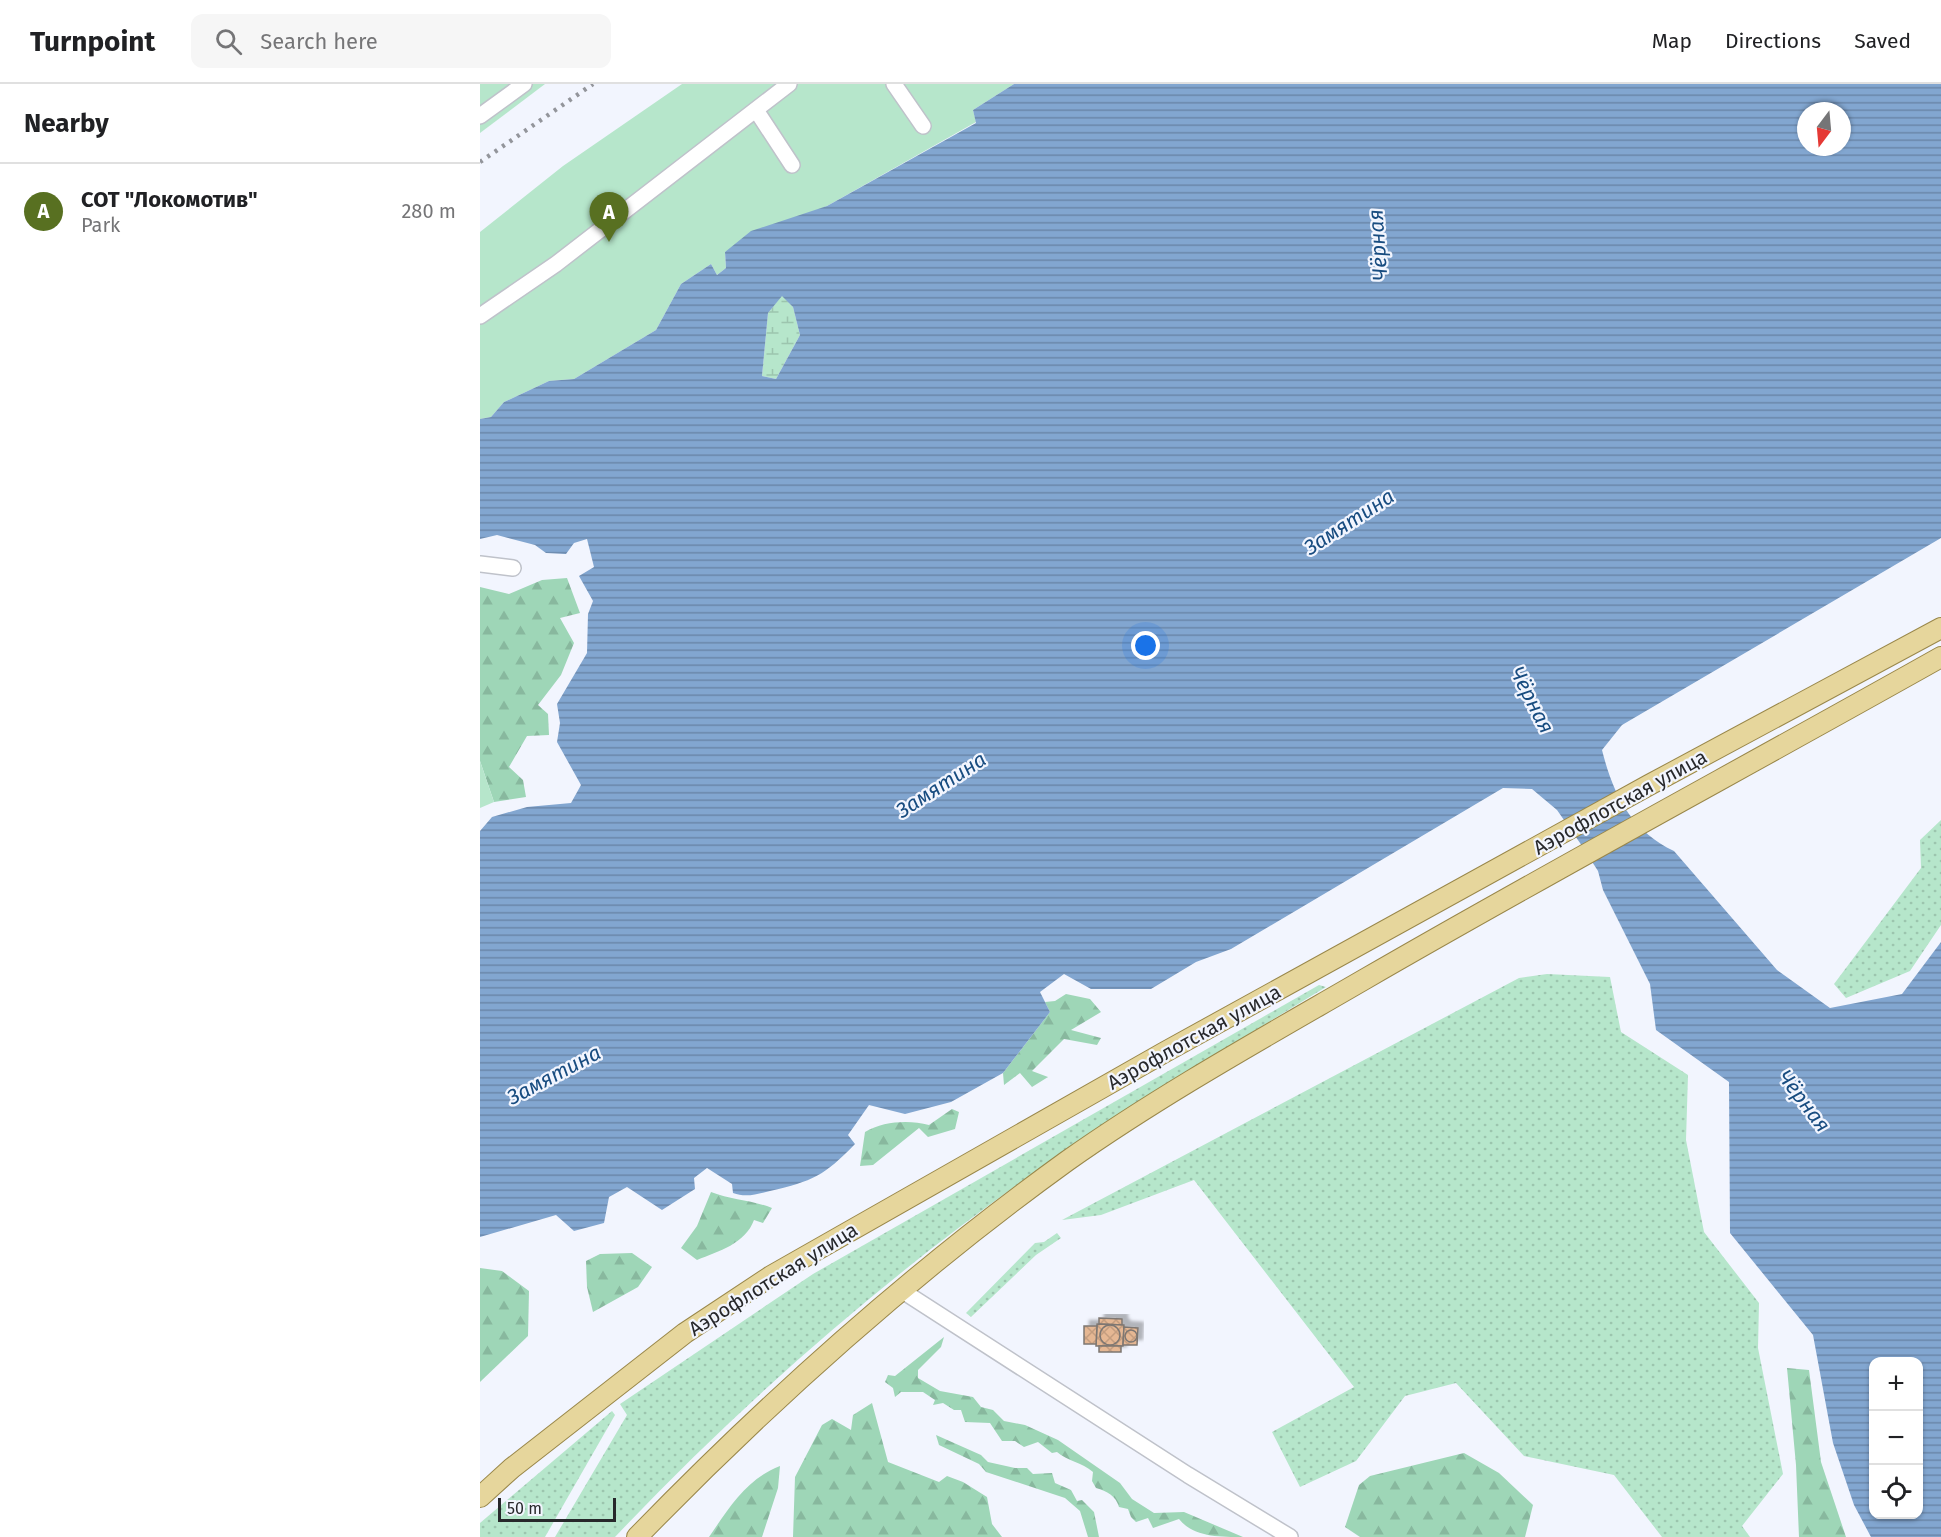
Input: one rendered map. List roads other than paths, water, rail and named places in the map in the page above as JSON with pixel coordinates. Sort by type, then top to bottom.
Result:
[{"type":"main road","name":"Аэрофлотская улица","points":[[480,1497],[512,1468],[633,1373],[686,1333],[771,1275],[1175,1047],[1649,785],[1941,628]]},
{"type":"main road","name":"Аэрофлотская улица","points":[[637,1537],[777,1399],[901,1290],[1068,1161],[1188,1083],[1540,877],[1941,657]]},
{"type":"street","points":[[480,116],[524,84]]},
{"type":"street","points":[[480,316],[556,264],[789,84]]},
{"type":"street","points":[[894,84],[923,126]]},
{"type":"street","points":[[756,110],[792,165]]},
{"type":"street","points":[[480,564],[513,568]]},
{"type":"street","points":[[901,1290],[1290,1537]]},
{"type":"water","points":[[1014,84],[1941,84],[1941,538],[1622,725],[1602,750],[1618,796],[1635,822],[1659,843],[1674,851],[1777,970],[1830,1008],[1902,994],[1941,942],[1941,1537],[1871,1537],[1854,1505],[1833,1443],[1813,1335],[1730,1233],[1729,1082],[1656,1030],[1650,984],[1603,890],[1598,871],[1557,810],[1532,789],[1503,788],[1231,949],[1196,962],[1151,989],[1091,989],[1064,974],[1040,992],[1050,1012],[1003,1073],[951,1102],[905,1114],[869,1105],[848,1135],[855,1144],[826,1170],[808,1180],[761,1193],[742,1195],[733,1193],[732,1184],[707,1168],[694,1178],[695,1189],[662,1210],[627,1187],[609,1197],[604,1223],[574,1231],[556,1215],[480,1237],[480,831],[492,817],[527,807],[571,803],[581,785],[557,742],[560,723],[557,704],[587,653],[588,614],[593,601],[579,576],[594,567],[587,539],[574,543],[566,554],[546,553],[535,545],[497,535],[480,539],[480,419],[491,417],[504,402],[549,381],[574,379],[656,330],[681,284],[711,264],[717,275],[726,268],[725,252],[751,231],[827,206],[976,123],[973,110]],"holes":[[[782,296],[793,307],[800,335],[776,379],[762,376],[768,313]]]},
{"type":"railway","points":[[480,162],[593,84]]},
{"type":"place","name":"СОТ \"Локомотив\"","points":[[609,242]]},
{"type":"water label","name":"Чёрная","points":[[1378,245]]},
{"type":"water label","name":"Замятина","points":[[1349,522]]},
{"type":"water label","name":"Чёрная","points":[[1532,700]]},
{"type":"water label","name":"Замятина","points":[[941,785]]},
{"type":"water label","name":"Замятина","points":[[554,1075]]},
{"type":"water label","name":"Чёрная","points":[[1804,1101]]}]
